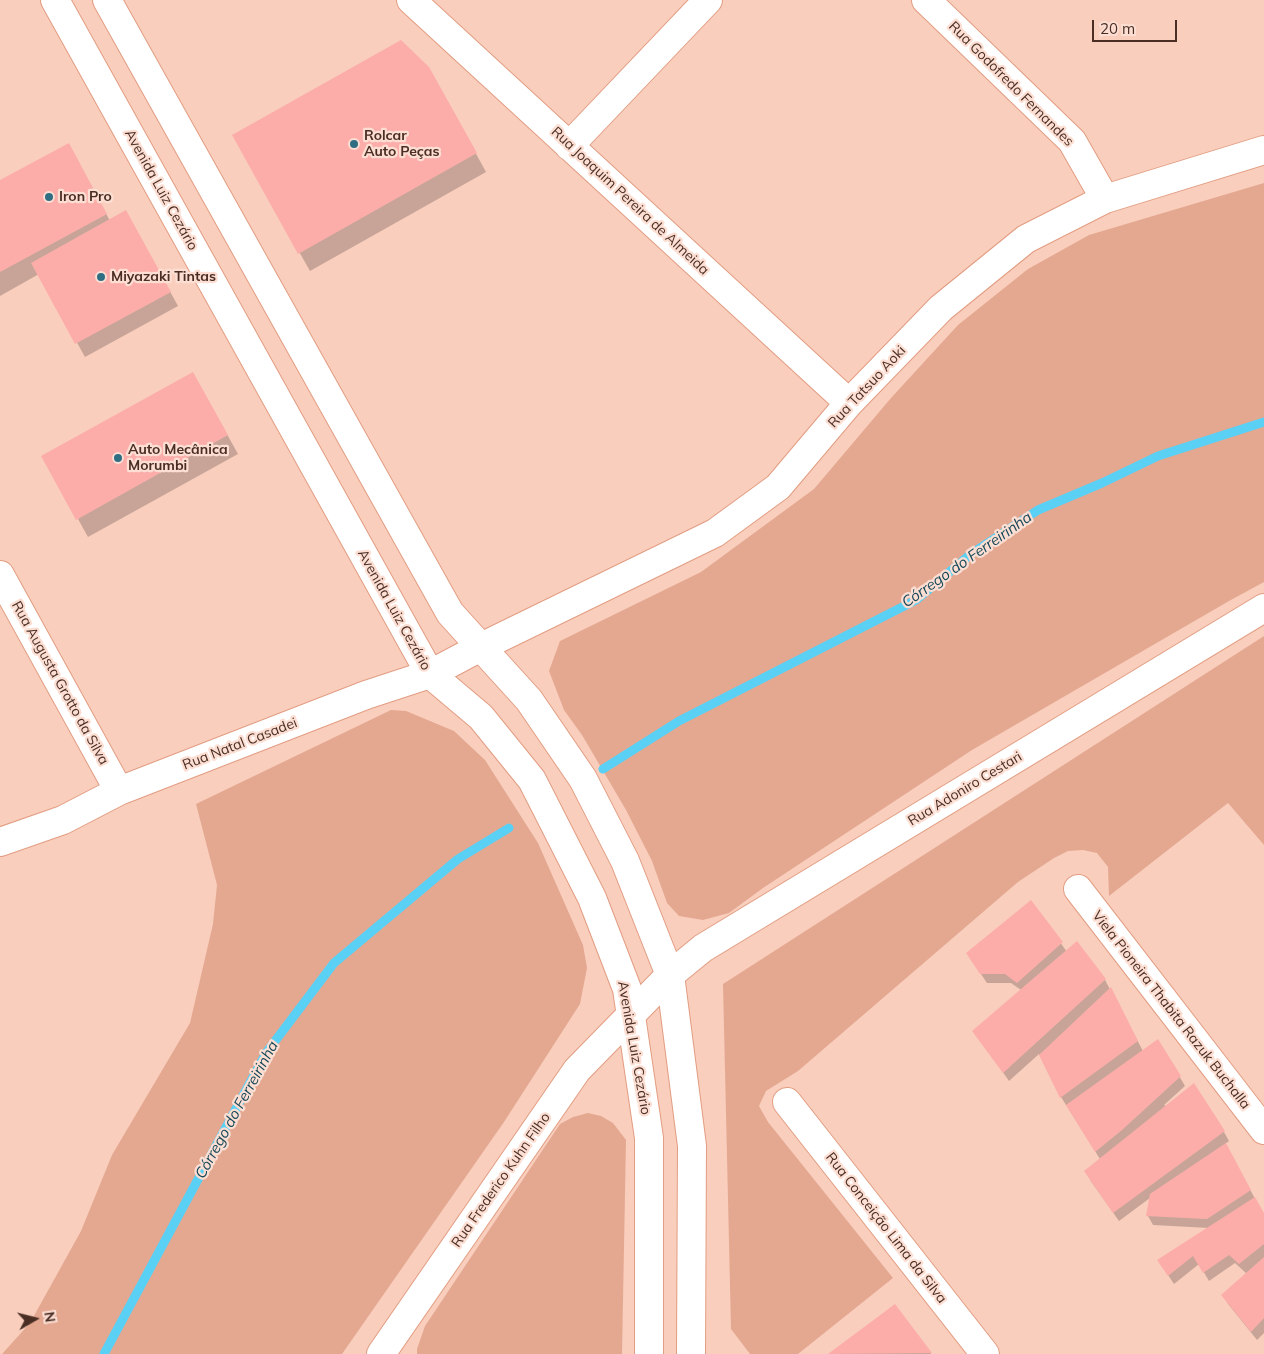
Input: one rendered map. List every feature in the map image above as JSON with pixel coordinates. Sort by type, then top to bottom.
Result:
[{"type":"street","name":"Avenida Luiz Cezário","points":[[55,0],[430,674],[481,717],[532,780],[592,898],[627,989],[649,1138],[649,1354]]},
{"type":"street","points":[[107,0],[450,613],[529,700],[583,779],[625,861],[670,975],[692,1146],[691,1354]]},
{"type":"street","name":"Rua Joaquim Pereira de Almeida","points":[[410,0],[850,403]]},
{"type":"street","points":[[570,146],[708,0]]},
{"type":"street","name":"Rua Godofredo Fernandes","points":[[926,0],[1072,141],[1105,199]]},
{"type":"street","name":"Rua Tatsuo Aoki","points":[[480,647],[715,533],[778,487],[850,403],[941,308],[1026,239],[1105,199],[1264,150]]},
{"type":"street","name":"Rua Augusta Grotto da Silva","points":[[0,575],[119,791]]},
{"type":"street","name":"Rua Adoniro Cestari","points":[[630,1014],[670,975],[703,948],[1264,608]]},
{"type":"street","name":"Rua Natal Casadei","points":[[0,842],[63,820],[119,791],[366,695],[430,674],[480,647]]},
{"type":"street","name":"Viela Pioneira Thabita Razuk Buchalla","points":[[1078,889],[1264,1130]]},
{"type":"street","name":"Rua Frederico Kuhn Filho","points":[[381,1354],[576,1070],[630,1014]]},
{"type":"street","name":"Rua Conceição Lima da Silva","points":[[787,1102],[985,1354]]},
{"type":"shaded area","points":[[1264,183],[1264,582],[972,750],[763,888],[729,913],[703,920],[679,916],[667,903],[652,861],[626,810],[582,735],[564,710],[549,671],[560,641],[701,572],[814,489],[891,398],[958,325],[1028,269],[1089,235]]},
{"type":"shaded area","points":[[1264,636],[1264,845],[1228,803],[1109,896],[1108,867],[1097,853],[1083,850],[1068,851],[1018,882],[798,1071],[766,1091],[759,1106],[768,1122],[893,1278],[798,1354],[750,1354],[731,1329],[723,984]]},
{"type":"shaded area","points":[[391,710],[406,711],[454,731],[485,760],[538,843],[583,945],[587,968],[580,1004],[504,1122],[342,1354],[2,1354],[30,1323],[81,1231],[112,1155],[190,1023],[213,924],[217,885],[196,804]]},
{"type":"shaded area","points":[[588,1113],[601,1116],[613,1123],[626,1140],[622,1354],[417,1354],[425,1326],[560,1124],[573,1117]]},
{"type":"building","name":"Rolcar Auto Peças","points":[[401,40],[429,67],[477,153],[298,254],[232,135]]},
{"type":"building","name":"Iron Pro","points":[[69,143],[107,214],[0,272],[0,180]]},
{"type":"building","name":"Miyazaki Tintas","points":[[126,210],[171,292],[75,344],[31,263]]},
{"type":"building","points":[[193,372],[228,435],[76,520],[41,456]]},
{"type":"building","points":[[1031,900],[1063,942],[1017,983],[1005,974],[980,974],[966,953]]},
{"type":"building","points":[[1077,941],[1106,979],[1003,1073],[972,1031]]},
{"type":"building","points":[[1111,987],[1138,1041],[1060,1098],[1039,1055]]},
{"type":"building","points":[[1158,1039],[1181,1076],[1095,1152],[1066,1105]]},
{"type":"building","points":[[1194,1083],[1225,1131],[1113,1213],[1084,1171]]},
{"type":"building","points":[[1226,1143],[1251,1190],[1207,1219],[1146,1216],[1150,1194]]},
{"type":"building","points":[[1255,1197],[1264,1213],[1264,1244],[1239,1264],[1229,1255],[1203,1273],[1193,1256],[1168,1276],[1157,1260]]},
{"type":"building","points":[[1264,1257],[1264,1318],[1251,1332],[1221,1295]]},
{"type":"building","points":[[895,1304],[932,1353],[828,1354]]},
{"type":"waterway","name":"Córrego do Ferreirinha","points":[[603,769],[679,721],[916,600],[971,554],[1038,510],[1102,483],[1158,456],[1264,422]]},
{"type":"waterway","name":"Córrego do Ferreirinha","points":[[104,1354],[266,1053],[334,963],[458,859],[509,828]]},
{"type":"place","name":"Rolcar Auto Peças","points":[[354,144]]},
{"type":"place","name":"Iron Pro","points":[[49,197]]},
{"type":"place","name":"Miyazaki Tintas","points":[[101,277]]},
{"type":"place","name":"Auto Mecânica Morumbi","points":[[118,458]]}]
